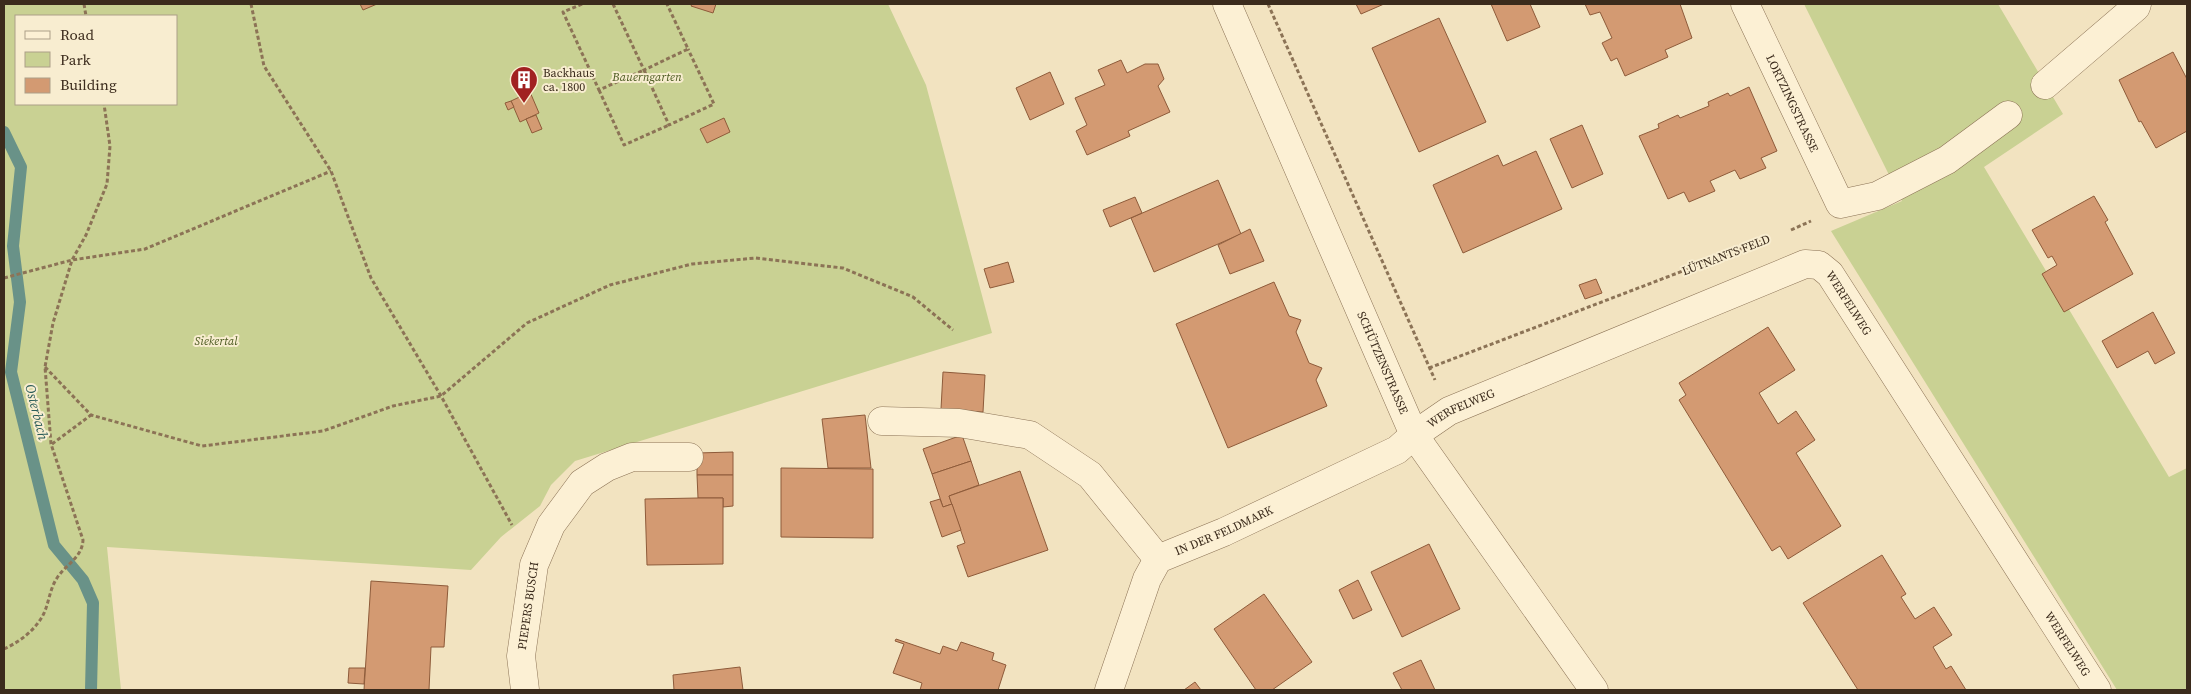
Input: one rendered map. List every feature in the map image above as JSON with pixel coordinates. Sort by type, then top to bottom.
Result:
[{"type":"street","name":"SCHÜTZENSTRASSE","points":[[1227,4],[1414,435],[1594,690]]},
{"type":"street","name":"LORTZINGSTRASSE","points":[[1745,4],[1840,204]]},
{"type":"street","points":[[2045,85],[2138,4]]},
{"type":"street","points":[[1840,204],[1877,196],[1938,164],[2008,115]]},
{"type":"street","name":"WERFELWEG","points":[[1414,435],[1450,411],[1805,264],[1819,265],[1830,274],[2096,690]]},
{"type":"street","points":[[882,421],[959,423],[1030,435],[1090,475],[1158,559],[1147,579],[1109,690]]},
{"type":"street","name":"IN DER FELDMARK","points":[[1158,559],[1224,532],[1397,450],[1414,435]]},
{"type":"street","name":"PIEPERS BUSCH","points":[[525,690],[521,656],[534,565],[551,525],[582,483],[606,467],[632,458],[690,457]]},
{"type":"path","points":[[251,4],[264,66],[331,171],[372,278],[441,396],[534,565]]},
{"type":"path","points":[[582,4],[563,12],[624,146],[714,104],[667,4]]},
{"type":"path","points":[[613,4],[669,125]]},
{"type":"path","points":[[1268,4],[1429,368],[1450,411]]},
{"type":"path","points":[[599,90],[688,49]]},
{"type":"path","points":[[4,649],[22,640],[42,617],[58,576],[77,557],[82,548],[83,540],[51,444],[45,367],[53,323],[72,260],[86,235],[107,184],[110,146],[104,105]]},
{"type":"path","points":[[4,278],[72,260],[145,249],[331,171]]},
{"type":"path","points":[[1790,230],[1822,216],[1840,204]]},
{"type":"path","name":"LÜTNANTS FELD","points":[[1429,368],[1771,238]]},
{"type":"path","points":[[45,367],[91,415],[202,446],[323,431],[393,406],[441,396],[527,323],[610,285],[692,264],[756,258],[842,268],[913,296],[953,330]]},
{"type":"path","points":[[51,444],[91,415]]},
{"type":"green space","name":"Siekertal","points":[[4,4],[888,4],[926,85],[992,333],[575,461],[551,485],[540,506],[501,537],[471,570],[107,547],[121,690],[4,690]]},
{"type":"green space","points":[[1804,4],[1998,4],[2063,114],[1984,167],[2169,477],[2187,468],[2187,690],[2117,690],[1831,231],[1902,201]]},
{"type":"building","points":[[360,4],[377,4],[363,10]]},
{"type":"building","points":[[692,4],[716,4],[713,13],[691,6]]},
{"type":"building","points":[[1356,4],[1384,4],[1361,14]]},
{"type":"building","points":[[1491,4],[1530,4],[1540,27],[1507,41]]},
{"type":"building","points":[[1585,4],[1680,4],[1692,38],[1665,50],[1668,57],[1625,76],[1617,58],[1611,61],[1602,43],[1612,38],[1600,12],[1590,15]]},
{"type":"building","points":[[1439,18],[1486,122],[1419,152],[1372,48]]},
{"type":"building","points":[[2173,52],[2187,79],[2187,131],[2156,148],[2141,121],[2139,122],[2119,80]]},
{"type":"building","points":[[1121,60],[1127,73],[1145,64],[1158,64],[1164,79],[1158,86],[1170,112],[1128,131],[1130,136],[1087,155],[1076,131],[1087,125],[1075,98],[1105,85],[1098,70]]},
{"type":"building","points":[[1050,72],[1064,104],[1030,120],[1016,88]]},
{"type":"building","points":[[1749,87],[1777,151],[1761,158],[1766,168],[1740,179],[1735,170],[1710,181],[1715,191],[1689,202],[1684,192],[1668,199],[1639,136],[1659,128],[1658,124],[1678,115],[1680,118],[1709,106],[1708,102],[1728,93],[1730,96]]},
{"type":"building","name":"Backhaus ca. 1800","points":[[530,92],[539,113],[520,122],[511,101]]},
{"type":"building","points":[[511,101],[514,107],[508,110],[505,103]]},
{"type":"building","points":[[536,115],[542,129],[532,133],[526,119]]},
{"type":"building","points":[[724,118],[730,132],[707,143],[700,129]]},
{"type":"building","points":[[1582,125],[1603,174],[1572,188],[1550,139]]},
{"type":"building","points":[[1536,151],[1562,209],[1463,253],[1433,185],[1498,155],[1503,166]]},
{"type":"building","points":[[1218,180],[1241,234],[1154,272],[1131,218]]},
{"type":"building","points":[[2094,196],[2108,220],[2105,222],[2133,274],[2064,312],[2042,274],[2057,265],[2052,256],[2048,258],[2032,230]]},
{"type":"building","points":[[1135,197],[1142,213],[1110,227],[1103,210]]},
{"type":"building","points":[[1250,229],[1264,261],[1230,274],[1218,245]]},
{"type":"building","points":[[1008,262],[1014,282],[990,288],[984,269]]},
{"type":"building","points":[[1596,279],[1602,293],[1585,299],[1579,285]]},
{"type":"building","points":[[1274,282],[1289,316],[1301,320],[1296,332],[1309,363],[1322,368],[1316,380],[1327,406],[1228,448],[1176,324]]},
{"type":"building","points":[[2153,312],[2175,353],[2155,364],[2148,351],[2117,368],[2102,341]]},
{"type":"building","points":[[1768,327],[1795,370],[1759,393],[1778,424],[1796,411],[1815,440],[1796,453],[1841,526],[1788,559],[1780,546],[1772,551],[1679,400],[1686,395],[1679,383]]},
{"type":"building","points":[[943,372],[985,375],[983,412],[941,409]]},
{"type":"building","points":[[865,415],[871,468],[828,468],[822,419]]},
{"type":"building","points":[[962,435],[971,461],[932,474],[923,449]]},
{"type":"building","points":[[733,452],[733,475],[697,475],[697,453]]},
{"type":"building","points":[[971,461],[979,485],[949,496],[952,504],[943,507],[932,474]]},
{"type":"building","points":[[781,468],[873,469],[873,538],[781,537]]},
{"type":"building","points":[[1020,471],[1048,550],[968,577],[957,546],[965,543],[949,496]]},
{"type":"building","points":[[697,475],[733,475],[733,506],[723,507],[723,498],[698,498]]},
{"type":"building","points":[[723,498],[723,564],[647,565],[645,499]]},
{"type":"building","points":[[940,499],[943,507],[952,504],[961,530],[942,537],[930,502]]},
{"type":"building","points":[[1429,544],[1460,609],[1402,637],[1371,572]]},
{"type":"building","points":[[1882,555],[1906,594],[1901,597],[1915,619],[1934,607],[1952,635],[1933,647],[1946,669],[1951,666],[1966,690],[1858,690],[1803,603]]},
{"type":"building","points":[[1358,580],[1372,610],[1353,619],[1339,590]]},
{"type":"building","points":[[371,581],[448,586],[444,647],[431,647],[429,690],[364,690]]},
{"type":"building","points":[[1264,594],[1312,662],[1272,690],[1256,690],[1214,629]]},
{"type":"building","points":[[896,639],[940,654],[943,646],[957,651],[961,642],[994,653],[992,660],[1006,665],[998,690],[920,690],[922,683],[893,673],[904,644],[895,641]]},
{"type":"building","points":[[1421,660],[1435,690],[1402,690],[1393,673]]},
{"type":"building","points":[[740,667],[743,690],[674,690],[673,675]]},
{"type":"building","points":[[349,668],[365,668],[364,684],[348,683]]},
{"type":"building","points":[[1195,682],[1201,690],[1184,690]]},
{"type":"waterway","name":"Osterbach","points":[[4,132],[21,167],[13,246],[20,302],[11,372],[54,545],[83,580],[93,603],[91,690]]},
{"type":"place","name":"Backhaus ca. 1800","points":[[524,104]]},
{"type":"park label","name":"Bauerngarten","points":[[647,77]]}]
